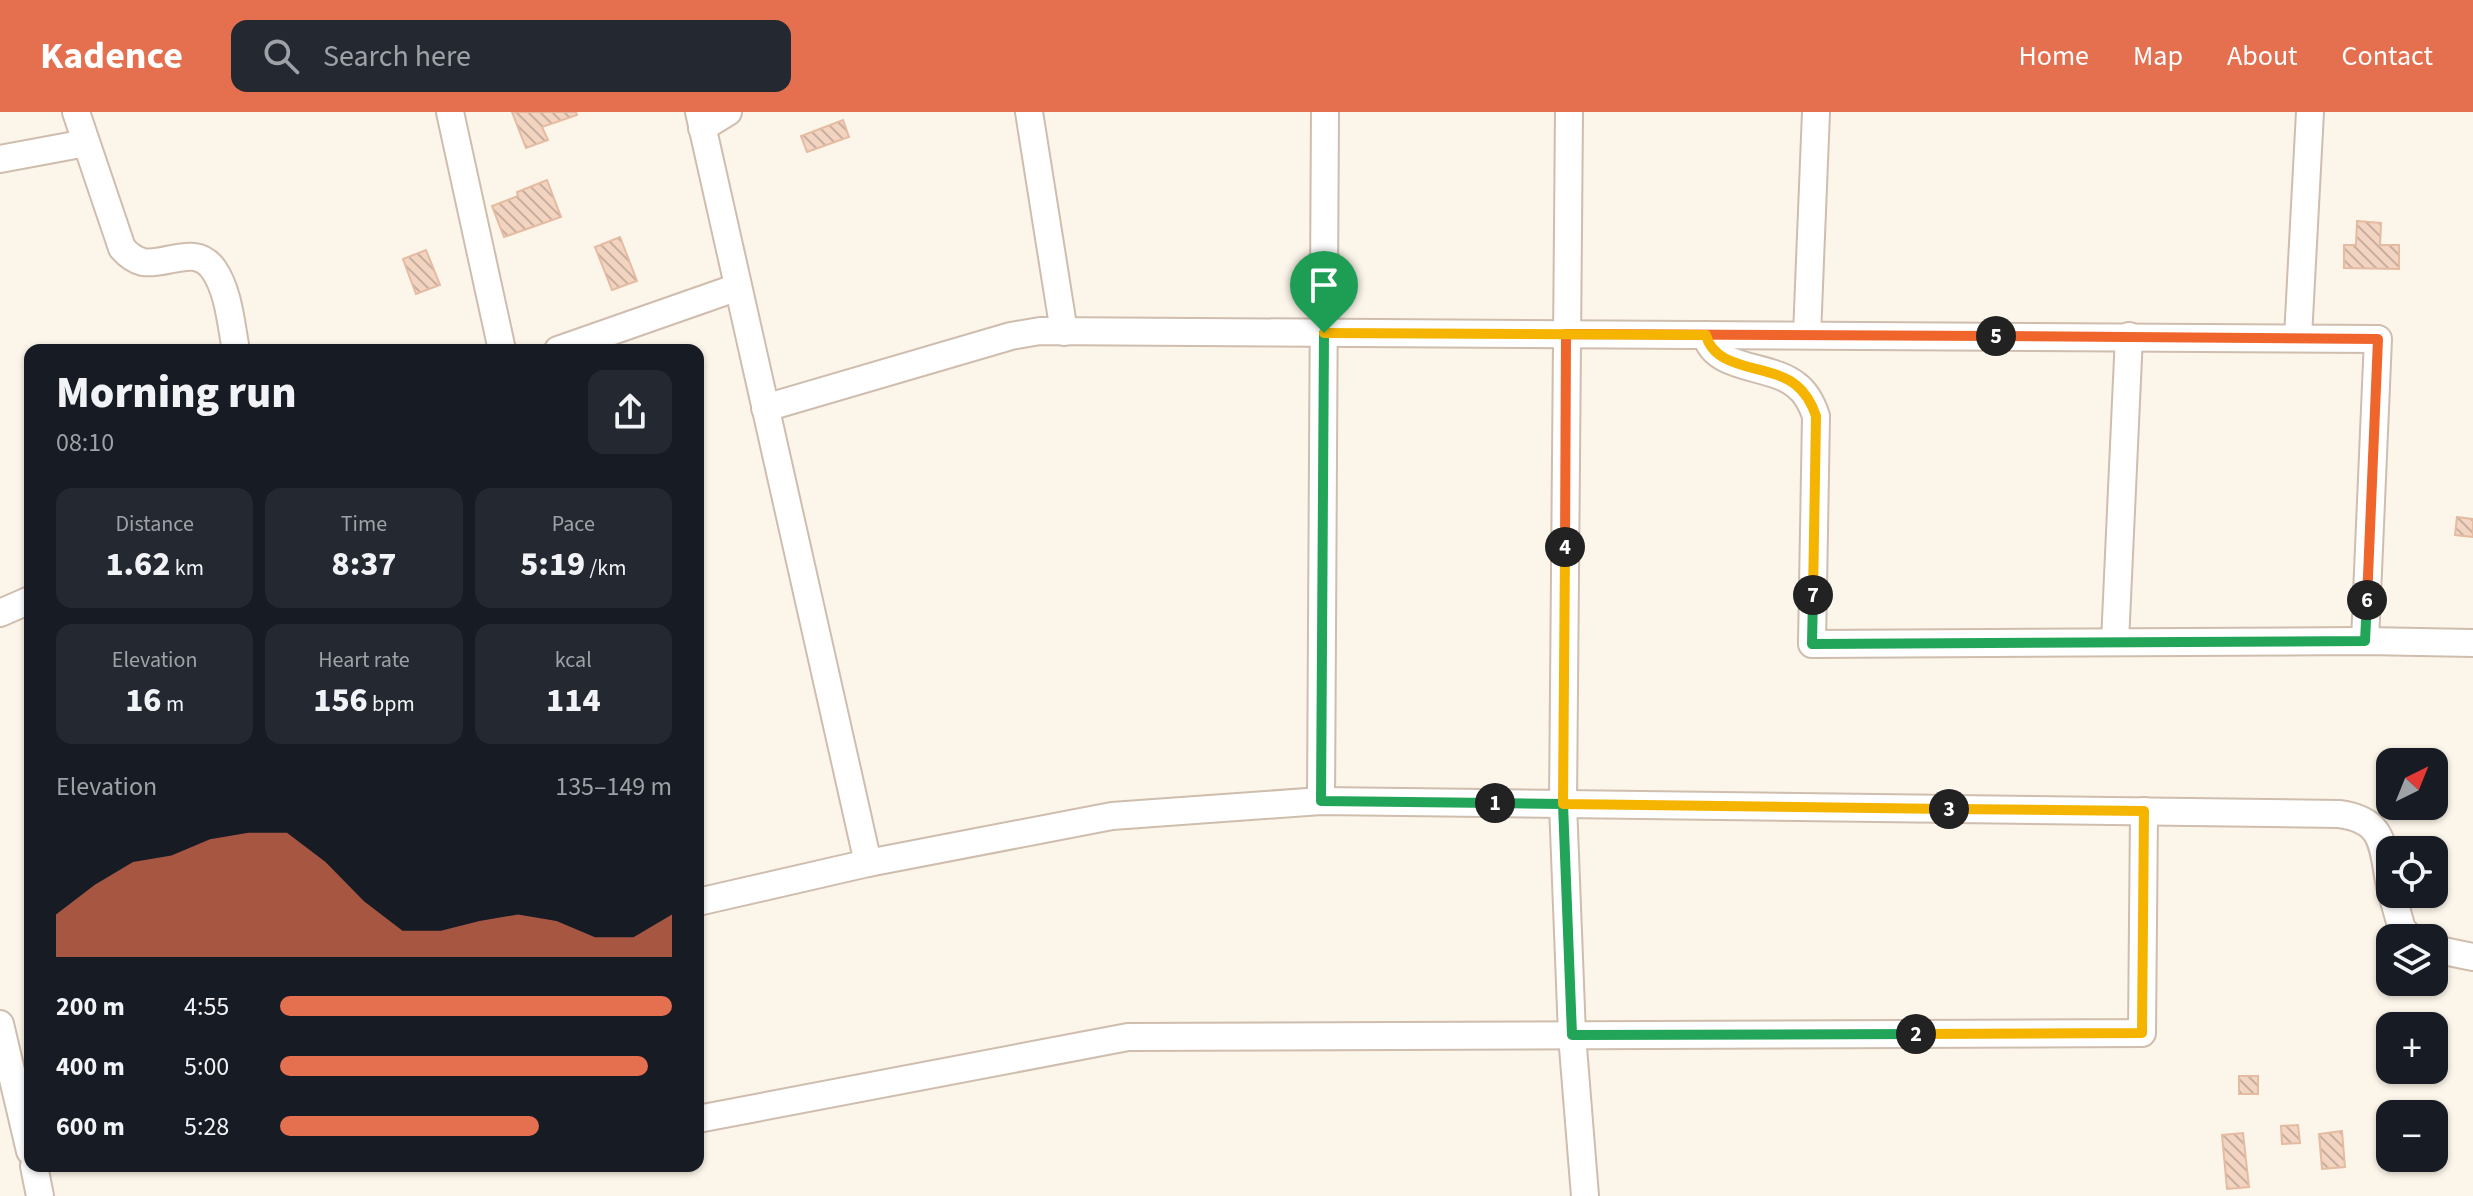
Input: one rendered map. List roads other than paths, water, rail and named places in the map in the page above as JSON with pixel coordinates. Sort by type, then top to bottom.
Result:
[{"type":"street","points":[[76,112],[122,248],[142,262],[188,256],[210,265],[222,287],[235,344]]},
{"type":"street","points":[[450,112],[501,344]]},
{"type":"street","points":[[728,112],[700,120],[868,863]]},
{"type":"street","points":[[1029,112],[1064,332]]},
{"type":"street","points":[[1321,801],[1325,112]]},
{"type":"street","points":[[1569,112],[1563,804],[1572,1035],[1585,1196]]},
{"type":"street","points":[[1807,335],[1816,112]]},
{"type":"street","points":[[2298,337],[2310,112]]},
{"type":"street","points":[[0,159],[86,143]]},
{"type":"street","points":[[575,344],[738,287]]},
{"type":"street","points":[[765,408],[1011,336],[1040,331],[2378,339],[2365,641]]},
{"type":"street","points":[[1706,335],[1708,345],[1721,356],[1796,385],[1816,416],[1812,644],[2473,643]]},
{"type":"street","points":[[2115,642],[2129,336]]},
{"type":"street","points":[[0,613],[24,603]]},
{"type":"street","points":[[704,901],[868,863],[1112,816],[1321,801],[2339,814],[2356,816],[2374,827],[2378,836]]},
{"type":"street","points":[[704,1118],[1128,1037],[2142,1033],[2144,811]]},
{"type":"street","points":[[2448,952],[2473,957]]},
{"type":"street","points":[[0,1024],[13,1052],[24,1116]]},
{"type":"street","points":[[35,1172],[40,1196]]}]
